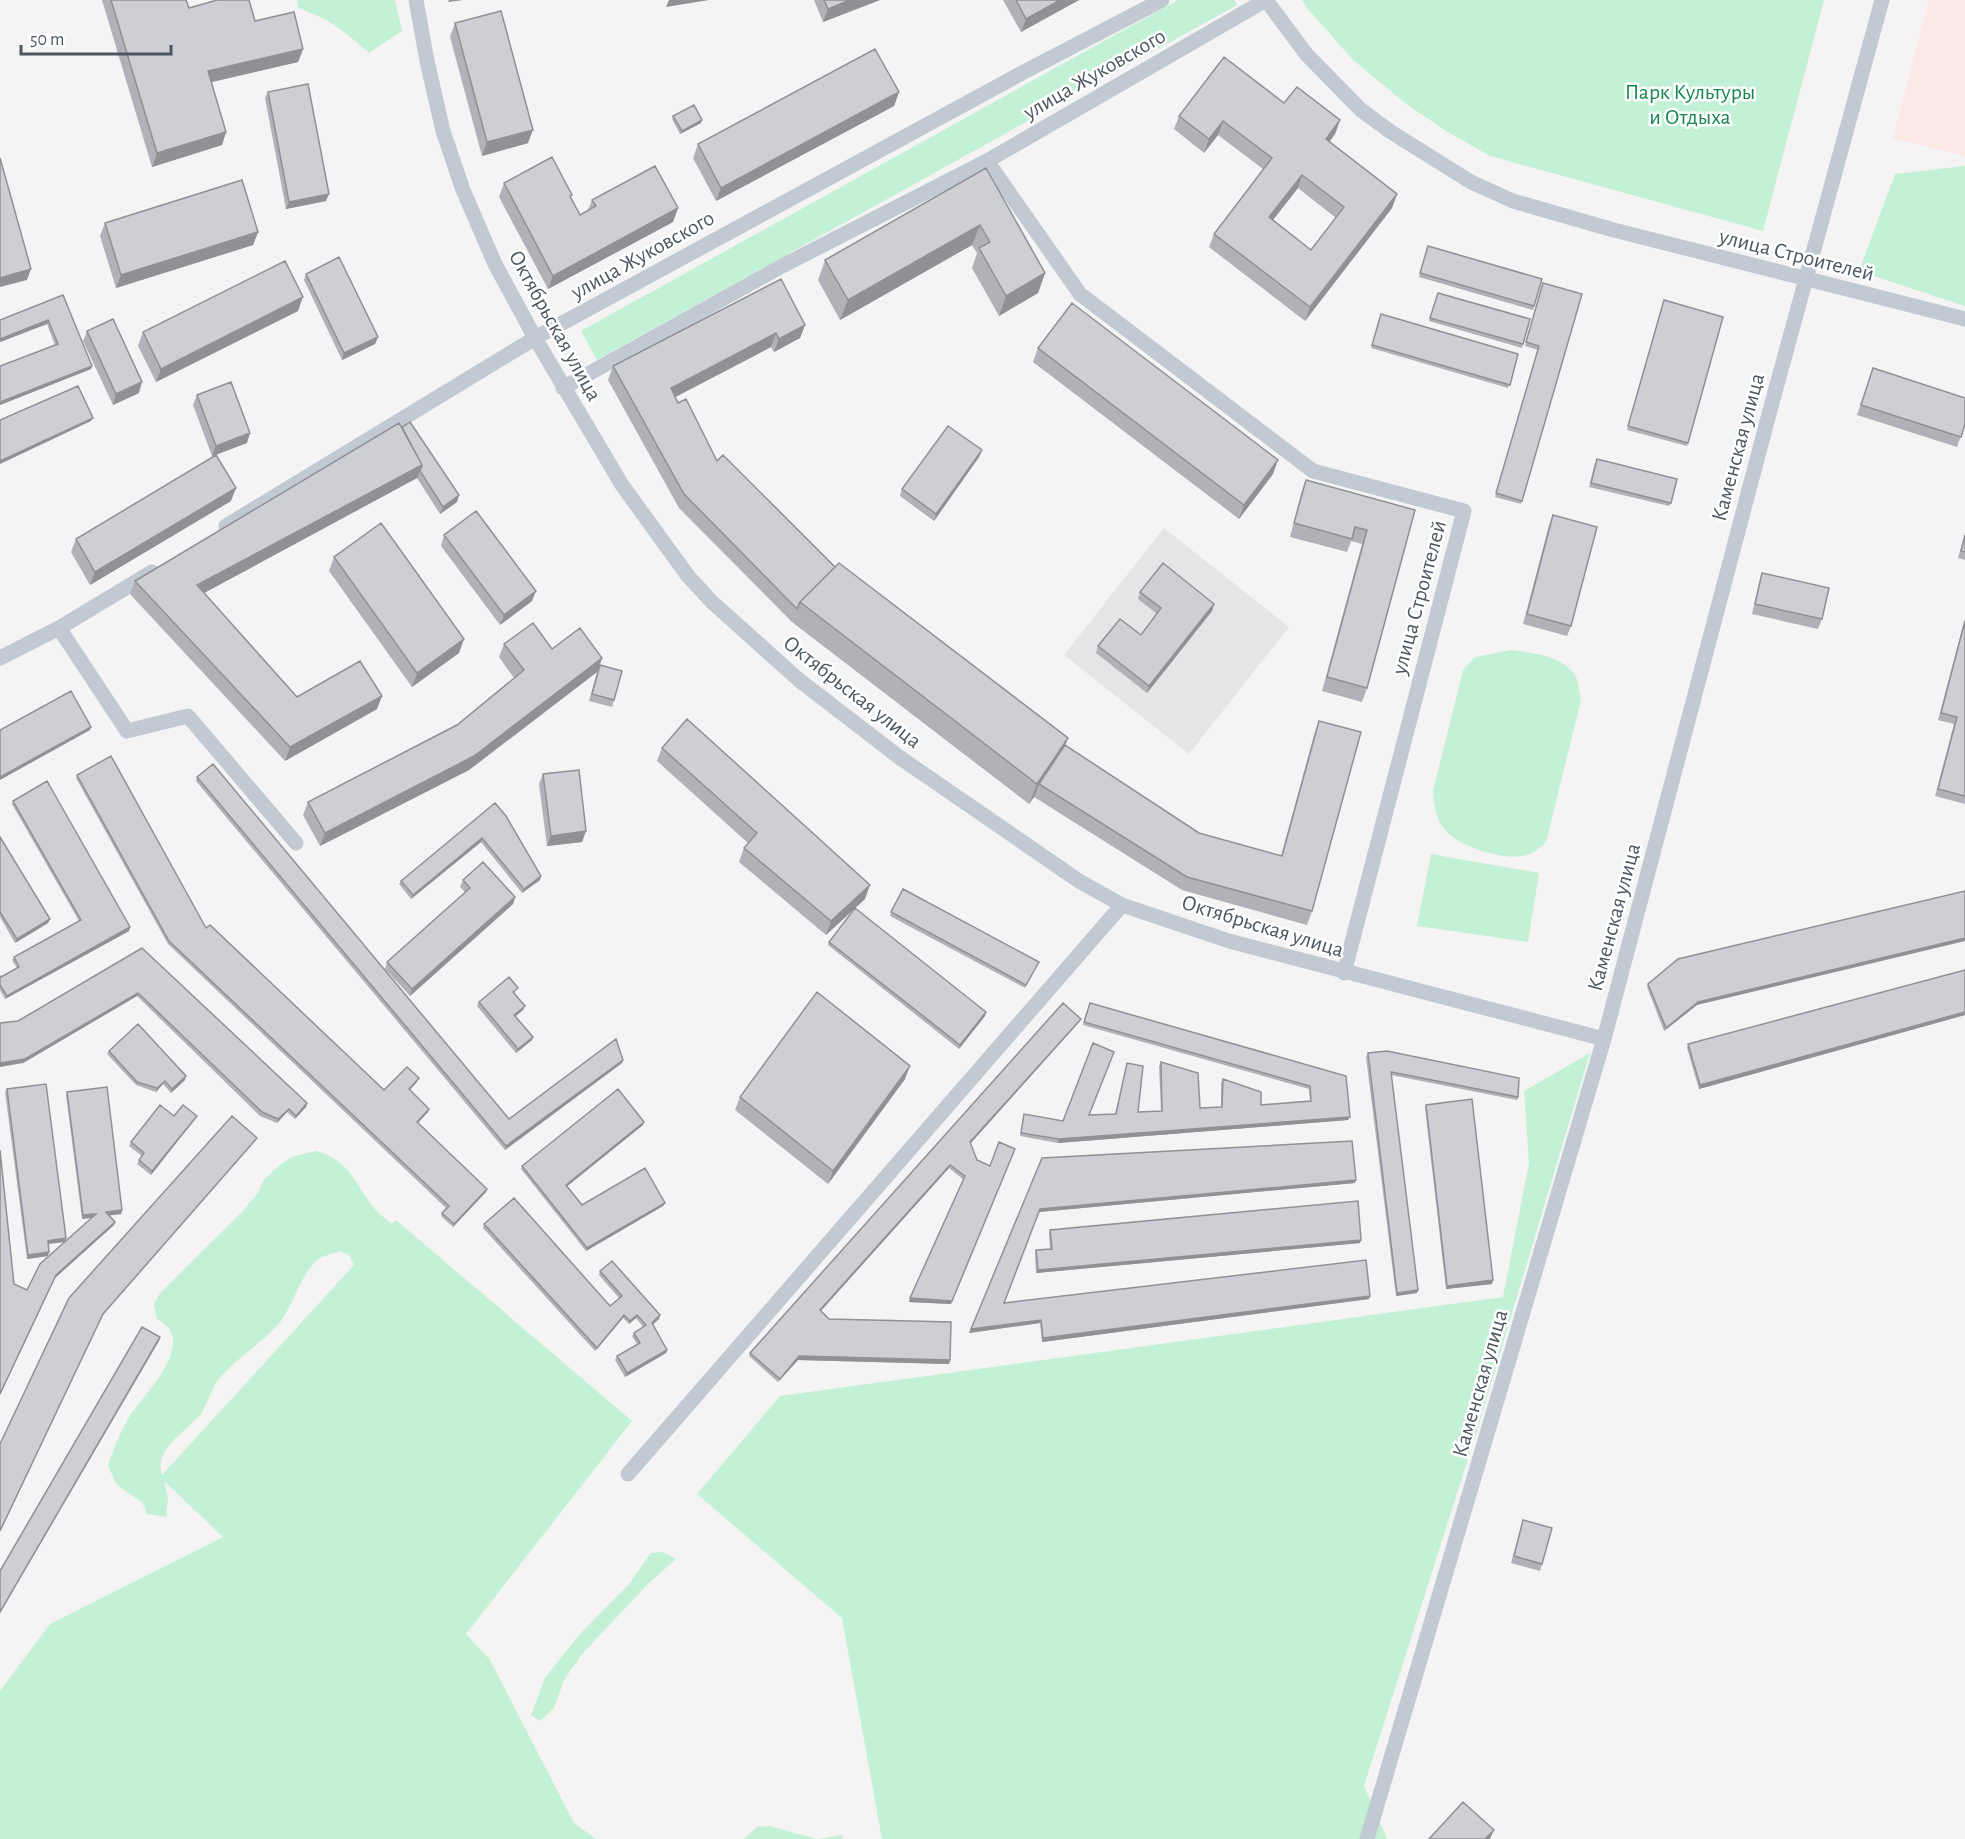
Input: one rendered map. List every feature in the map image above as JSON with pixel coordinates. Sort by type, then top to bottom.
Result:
[{"type":"street","name":"Октябрьская улица","points":[[416,0],[443,131],[463,190],[495,264],[563,388],[622,485],[688,576],[712,602],[799,680],[899,757],[1079,881],[1122,905],[1229,941],[1604,1040]]},
{"type":"street","name":"улица Жуковского","points":[[212,535],[535,338],[1162,0]]},
{"type":"street","name":"улица Жуковского","points":[[563,388],[782,266],[987,161],[1266,0]]},
{"type":"street","name":"улица Строителей","points":[[1266,0],[1307,55],[1361,110],[1391,132],[1470,182],[1513,201],[1567,217],[1965,320]]},
{"type":"street","name":"Каменская улица","points":[[1367,1839],[1604,1040],[1805,279],[1882,0]]},
{"type":"street","name":"улица Строителей","points":[[987,161],[1080,294],[1313,471],[1464,511],[1344,973]]},
{"type":"street","points":[[0,658],[59,628],[161,566]]},
{"type":"street","points":[[59,628],[127,731],[188,716],[296,843]]},
{"type":"street","points":[[628,1474],[1122,905]]},
{"type":"shaded area","points":[[1929,0],[1965,0],[1965,156],[1893,138]]},
{"type":"shaded area","points":[[1164,528],[1289,627],[1189,754],[1064,655]]},
{"type":"green space","points":[[297,0],[395,0],[402,31],[369,53],[336,26],[298,8]]},
{"type":"green space","points":[[1178,0],[1234,0],[1237,5],[597,360],[581,331]]},
{"type":"green space","name":"Парк Культуры и Отдыха","points":[[1302,0],[1824,0],[1763,231],[1490,156],[1446,131],[1405,103],[1352,59]]},
{"type":"green space","points":[[1965,166],[1965,306],[1859,271],[1895,174]]},
{"type":"green space","points":[[1512,650],[1547,657],[1564,664],[1576,677],[1581,700],[1546,842],[1529,854],[1513,857],[1492,854],[1451,836],[1438,817],[1433,791],[1463,670],[1475,657]]},
{"type":"green space","points":[[1431,854],[1539,873],[1528,942],[1417,926]]},
{"type":"green space","points":[[1590,1053],[1475,1437],[1364,1786],[1387,1839],[882,1839],[842,1618],[697,1494],[780,1396],[1503,1297],[1529,1163],[1524,1091]]},
{"type":"green space","points":[[316,1151],[337,1160],[380,1214],[392,1224],[396,1220],[632,1421],[466,1634],[490,1660],[574,1823],[596,1839],[0,1839],[0,1691],[50,1624],[223,1537],[164,1481],[168,1497],[166,1517],[147,1514],[142,1502],[117,1485],[108,1466],[116,1442],[128,1419],[155,1383],[171,1354],[173,1341],[169,1329],[157,1319],[154,1305],[160,1293],[241,1213],[258,1193],[263,1181],[292,1157]],"holes":[[[340,1251],[349,1255],[354,1265],[162,1475],[161,1465],[167,1448],[202,1412],[222,1375],[277,1326],[308,1270],[322,1257]]]},
{"type":"green space","points":[[663,1552],[676,1559],[648,1584],[582,1654],[564,1680],[554,1708],[540,1721],[531,1715],[545,1678],[578,1636],[629,1584],[651,1553]]},
{"type":"green space","points":[[769,1826],[818,1839],[744,1839],[757,1827]]},
{"type":"green space","points":[[843,1835],[842,1839],[818,1839]]},
{"type":"building","points":[[111,0],[186,0],[189,8],[217,0],[249,0],[255,21],[294,12],[303,49],[208,71],[226,132],[157,153]]},
{"type":"building","points":[[824,0],[850,0],[828,9]]},
{"type":"building","points":[[1016,0],[1060,0],[1026,19]]},
{"type":"building","points":[[501,11],[533,130],[487,142],[455,23]]},
{"type":"building","points":[[875,49],[899,92],[721,188],[698,144]]},
{"type":"building","points":[[1224,57],[1284,103],[1297,87],[1340,120],[1326,139],[1397,194],[1310,307],[1214,234],[1272,158],[1223,121],[1209,139],[1179,116]],"holes":[[[1302,175],[1344,207],[1311,250],[1269,217]]]},
{"type":"building","points":[[308,84],[329,194],[289,202],[268,92]]},
{"type":"building","points":[[694,105],[702,120],[682,131],[673,116]]},
{"type":"building","points":[[552,157],[580,215],[596,206],[592,200],[655,166],[678,208],[553,276],[504,183]]},
{"type":"building","points":[[0,158],[31,269],[0,278]]},
{"type":"building","points":[[986,168],[1045,273],[1006,296],[979,248],[990,242],[980,225],[848,300],[825,260]]},
{"type":"building","points":[[242,180],[258,232],[121,275],[105,223]]},
{"type":"building","points":[[1428,246],[1542,279],[1534,306],[1420,273]]},
{"type":"building","points":[[339,257],[378,337],[344,353],[306,274]]},
{"type":"building","points":[[285,261],[303,297],[161,369],[143,332]]},
{"type":"building","points":[[781,279],[805,325],[779,339],[776,333],[671,388],[678,403],[686,399],[717,461],[723,455],[835,567],[800,602],[797,609],[684,494],[613,366]]},
{"type":"building","points":[[1543,283],[1582,294],[1522,501],[1496,493],[1539,346],[1526,342]]},
{"type":"building","points":[[1438,293],[1530,319],[1523,344],[1430,318]]},
{"type":"building","points":[[63,295],[92,366],[0,402],[0,366],[58,344],[48,320],[0,339],[0,320]]},
{"type":"building","points":[[1664,300],[1723,317],[1688,443],[1628,426]]},
{"type":"building","points":[[1072,303],[1278,460],[1244,505],[1038,348]]},
{"type":"building","points":[[1381,314],[1518,354],[1510,385],[1372,345]]},
{"type":"building","points":[[113,319],[142,382],[116,394],[87,331]]},
{"type":"building","points":[[1873,368],[1965,398],[1965,424],[1961,437],[1861,405]]},
{"type":"building","points":[[231,382],[250,433],[216,446],[197,395]]},
{"type":"building","points":[[78,386],[93,418],[0,461],[0,420]]},
{"type":"building","points":[[410,422],[459,495],[443,507],[420,471],[422,465],[402,427]]},
{"type":"building","points":[[399,423],[422,465],[197,585],[297,697],[360,661],[382,696],[290,747],[135,581]]},
{"type":"building","points":[[948,426],[982,450],[936,514],[902,489]]},
{"type":"building","points":[[216,455],[236,488],[95,572],[76,539]]},
{"type":"building","points":[[1597,459],[1677,479],[1671,503],[1591,483]]},
{"type":"building","points":[[1306,480],[1415,510],[1367,688],[1327,677],[1367,530],[1355,527],[1352,539],[1294,523]]},
{"type":"building","points":[[476,511],[536,591],[504,615],[444,535]]},
{"type":"building","points":[[1553,515],[1597,527],[1571,626],[1527,614]]},
{"type":"building","points":[[381,523],[464,639],[417,673],[334,557]]},
{"type":"building","points":[[1965,535],[1965,552],[1961,551]]},
{"type":"building","points":[[839,563],[1068,738],[1037,784],[800,602]]},
{"type":"building","points":[[1163,563],[1214,604],[1149,686],[1098,646],[1120,619],[1141,635],[1161,608],[1140,592]]},
{"type":"building","points":[[1762,573],[1829,588],[1822,619],[1755,604]]},
{"type":"building","points":[[1965,621],[1965,796],[1938,789],[1957,717],[1941,713]]},
{"type":"building","points":[[533,623],[552,649],[580,628],[602,658],[474,756],[325,833],[308,802],[457,725],[524,670],[504,644]]},
{"type":"building","points":[[600,665],[622,671],[614,700],[592,694]]},
{"type":"building","points":[[71,691],[91,727],[0,777],[0,730]]},
{"type":"building","points":[[687,719],[870,885],[831,921],[744,848],[757,833],[662,748]]},
{"type":"building","points":[[1319,721],[1361,732],[1312,911],[1187,877],[1039,784],[1065,745],[1199,833],[1282,856]]},
{"type":"building","points":[[111,756],[206,928],[210,925],[384,1090],[407,1067],[419,1078],[409,1089],[429,1109],[417,1122],[487,1189],[454,1224],[442,1213],[449,1206],[169,941],[77,775]]},
{"type":"building","points":[[213,764],[509,1119],[616,1039],[623,1060],[506,1146],[197,777]]},
{"type":"building","points":[[579,770],[586,831],[551,836],[543,774]]},
{"type":"building","points":[[47,781],[130,927],[7,996],[0,985],[0,976],[19,967],[14,957],[81,920],[13,801]]},
{"type":"building","points":[[495,803],[506,816],[541,876],[524,889],[482,838],[413,895],[401,881]]},
{"type":"building","points":[[0,837],[50,919],[17,939],[0,912]]},
{"type":"building","points":[[483,862],[515,897],[412,989],[387,962],[470,888],[463,880]]},
{"type":"building","points":[[903,889],[1039,962],[1026,985],[891,912]]},
{"type":"building","points":[[1965,891],[1965,938],[1698,1002],[1666,1028],[1648,984],[1678,959]]},
{"type":"building","points":[[855,908],[986,1012],[960,1045],[829,942]]},
{"type":"building","points":[[142,948],[307,1103],[296,1116],[289,1109],[278,1119],[262,1112],[138,993],[25,1059],[0,1063],[0,1023],[18,1021]]},
{"type":"building","points":[[1965,970],[1965,1012],[1700,1085],[1688,1044]]},
{"type":"building","points":[[509,977],[518,988],[513,992],[525,1006],[514,1015],[533,1037],[518,1049],[479,1002]]},
{"type":"building","points":[[817,992],[910,1066],[833,1171],[740,1097]]},
{"type":"building","points":[[1063,1003],[1081,1019],[970,1142],[977,1160],[990,1166],[999,1142],[1015,1149],[952,1301],[910,1298],[965,1176],[950,1165],[820,1310],[829,1319],[951,1322],[950,1360],[799,1356],[780,1379],[750,1353]]},
{"type":"building","points":[[1090,1003],[1346,1076],[1350,1117],[1059,1139],[1021,1133],[1024,1114],[1063,1121],[1093,1043],[1114,1052],[1089,1115],[1116,1114],[1127,1063],[1143,1066],[1138,1112],[1162,1111],[1161,1062],[1198,1073],[1200,1108],[1222,1107],[1223,1079],[1261,1092],[1261,1105],[1311,1101],[1310,1086],[1084,1022]]},
{"type":"building","points":[[138,1024],[186,1076],[172,1089],[165,1081],[157,1088],[137,1082],[109,1051]]},
{"type":"building","points":[[1387,1051],[1519,1078],[1518,1097],[1391,1072],[1418,1290],[1397,1293],[1368,1053]]},
{"type":"building","points":[[46,1084],[66,1238],[48,1241],[49,1252],[28,1255],[7,1089]]},
{"type":"building","points":[[107,1087],[122,1210],[106,1212],[115,1222],[56,1275],[0,1394],[0,1150],[14,1284],[27,1290],[40,1264],[96,1214],[83,1215],[67,1092]]},
{"type":"building","points":[[618,1089],[644,1122],[566,1185],[582,1205],[645,1168],[665,1203],[587,1248],[522,1166]]},
{"type":"building","points":[[1472,1099],[1493,1280],[1447,1286],[1426,1105]]},
{"type":"building","points":[[160,1105],[174,1116],[183,1105],[197,1116],[152,1171],[139,1160],[144,1153],[131,1142]]},
{"type":"building","points":[[232,1116],[257,1138],[103,1314],[0,1531],[0,1444],[69,1298]]},
{"type":"building","points":[[1352,1141],[1356,1180],[1040,1209],[1004,1303],[1366,1260],[1370,1296],[1043,1338],[1041,1320],[971,1329],[1042,1158]]},
{"type":"building","points":[[514,1198],[610,1306],[622,1296],[600,1271],[612,1261],[660,1315],[652,1323],[667,1350],[627,1373],[617,1356],[640,1343],[634,1333],[646,1325],[637,1315],[630,1321],[624,1315],[597,1348],[484,1224]]},
{"type":"building","points":[[1358,1201],[1361,1240],[1038,1270],[1036,1250],[1052,1249],[1050,1230]]},
{"type":"building","points":[[142,1327],[160,1337],[0,1612],[0,1571]]},
{"type":"building","points":[[1523,1520],[1552,1528],[1542,1564],[1514,1556]]},
{"type":"building","points":[[1463,1802],[1494,1830],[1485,1839],[1429,1839]]}]
